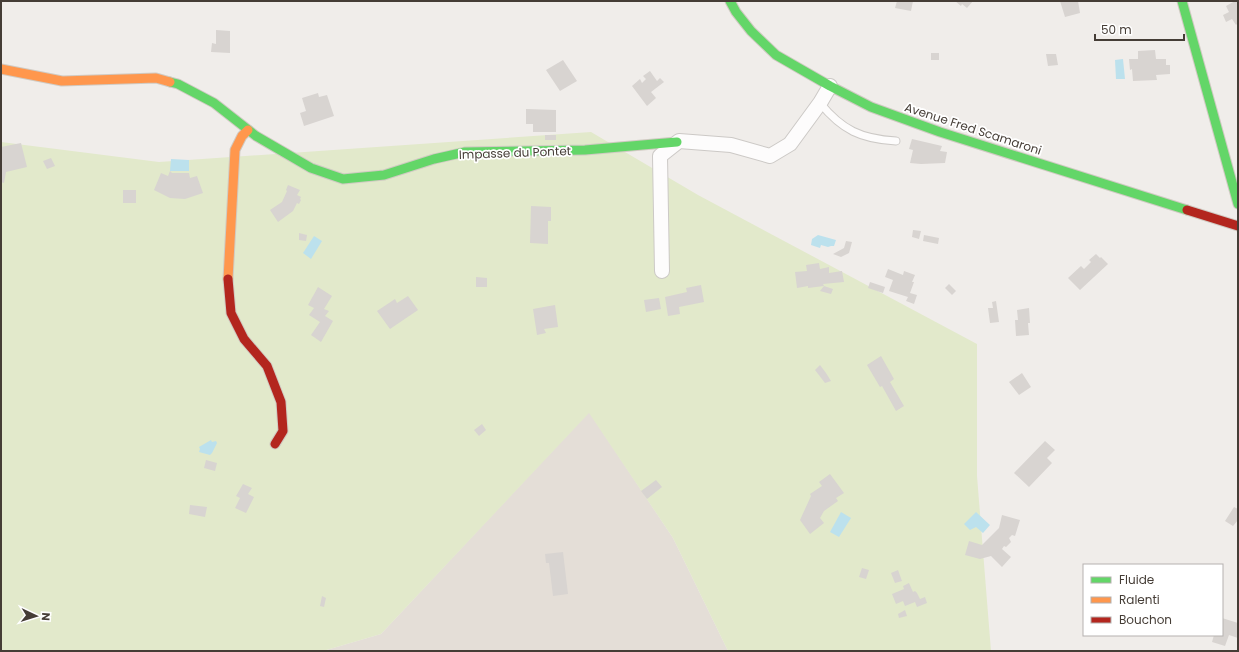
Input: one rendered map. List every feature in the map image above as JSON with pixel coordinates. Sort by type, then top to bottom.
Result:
[{"type":"street","name":"Avenue Fred Scamaroni","points":[[730,1],[736,12],[752,31],[776,55],[870,107],[940,132],[1238,226]]},
{"type":"street","points":[[1182,1],[1238,204]]},
{"type":"street","name":"Impasse du Pontet","points":[[1,69],[62,82],[156,78],[178,84],[214,103],[256,136],[311,168],[344,178],[384,175],[434,159],[465,152],[585,150],[679,141],[731,144],[770,156],[790,144],[820,103],[830,86]]},
{"type":"street","points":[[248,130],[242,136],[235,150],[228,286],[231,313],[244,339],[268,366],[281,402],[283,431],[275,444]]},
{"type":"street","points":[[662,271],[660,156],[677,142]]},
{"type":"street","points":[[1238,218],[1238,226]]},
{"type":"lane","points":[[820,103],[830,115],[851,132],[880,140],[896,141]]},
{"type":"shaded area","points":[[589,412],[673,538],[728,651],[323,651],[381,634]]},
{"type":"green space","points":[[591,132],[698,195],[977,344],[977,476],[991,651],[728,651],[673,538],[589,413],[381,634],[323,651],[1,651],[1,142],[159,162]]},
{"type":"water","points":[[1123,59],[1125,79],[1116,79],[1115,60]]},
{"type":"water","points":[[171,159],[189,160],[189,171],[170,171]]},
{"type":"water","points":[[818,235],[836,240],[834,246],[828,247],[821,245],[820,248],[811,245],[812,239]]},
{"type":"water","points":[[314,236],[322,241],[311,259],[303,253]]},
{"type":"water","points":[[211,440],[212,442],[216,441],[217,443],[210,455],[199,452],[199,447]]},
{"type":"water","points":[[841,512],[851,518],[839,537],[830,532]]},
{"type":"water","points":[[976,512],[990,525],[983,533],[976,527],[970,530],[964,524]]},
{"type":"building","points":[[897,1],[913,1],[911,11],[895,8]]},
{"type":"building","points":[[955,1],[973,1],[967,8],[962,4],[961,6]]},
{"type":"building","points":[[1060,1],[1078,1],[1080,13],[1065,17]]},
{"type":"building","points":[[1238,1],[1238,23],[1236,25],[1232,19],[1226,22],[1223,15],[1229,12],[1226,6]]},
{"type":"building","points":[[216,30],[230,31],[230,53],[211,52],[212,43],[216,44]]},
{"type":"building","points":[[1155,50],[1156,59],[1166,59],[1166,65],[1170,65],[1170,74],[1156,75],[1157,80],[1133,81],[1129,59],[1138,59],[1138,51]]},
{"type":"building","points":[[931,53],[939,53],[939,60],[931,60]]},
{"type":"building","points":[[1046,54],[1056,54],[1058,65],[1048,66]]},
{"type":"building","points":[[563,60],[577,81],[560,91],[546,70]]},
{"type":"building","points":[[650,71],[657,81],[660,78],[664,82],[651,92],[656,98],[647,106],[632,86],[640,79],[642,83],[646,79],[643,76]]},
{"type":"building","points":[[318,93],[319,97],[327,95],[334,116],[304,126],[300,113],[306,111],[302,98]]},
{"type":"building","points":[[526,109],[556,110],[556,132],[533,132],[533,124],[526,124]]},
{"type":"building","points":[[545,135],[556,135],[556,140],[545,140]]},
{"type":"building","points":[[912,139],[942,146],[940,151],[947,152],[945,163],[910,163],[913,150],[909,149]]},
{"type":"building","points":[[21,143],[27,167],[6,172],[4,183],[1,182],[1,147]]},
{"type":"building","points":[[51,158],[55,166],[47,169],[43,161]]},
{"type":"building","points":[[170,171],[172,173],[189,173],[190,178],[197,176],[203,193],[185,199],[170,198],[154,190],[161,173],[168,176]]},
{"type":"building","points":[[288,185],[300,190],[297,195],[301,197],[301,200],[299,204],[297,203],[293,211],[278,222],[270,210],[282,202]]},
{"type":"building","points":[[123,190],[136,190],[136,203],[123,203]]},
{"type":"building","points":[[531,206],[551,207],[551,221],[548,221],[548,244],[530,243]]},
{"type":"building","points":[[913,230],[921,231],[919,239],[912,237]]},
{"type":"building","points":[[299,233],[307,235],[306,241],[299,240]]},
{"type":"building","points":[[924,235],[939,238],[938,244],[923,241]]},
{"type":"building","points":[[846,241],[852,242],[849,253],[841,257],[833,254],[844,248]]},
{"type":"building","points":[[1096,254],[1108,264],[1080,290],[1068,278],[1081,266],[1084,269],[1091,262],[1089,260]]},
{"type":"building","points":[[819,263],[820,269],[829,267],[829,273],[842,271],[844,282],[823,284],[824,286],[797,288],[795,272],[807,271],[806,265]]},
{"type":"building","points":[[888,269],[903,275],[904,271],[915,275],[910,293],[917,295],[914,304],[906,301],[908,297],[889,291],[893,280],[885,277]]},
{"type":"building","points":[[476,277],[487,278],[487,287],[476,287]]},
{"type":"building","points":[[870,282],[885,287],[883,293],[868,288]]},
{"type":"building","points":[[949,284],[956,291],[952,295],[945,288]]},
{"type":"building","points":[[701,285],[704,302],[679,307],[680,314],[668,316],[665,297],[687,292],[686,288]]},
{"type":"building","points":[[824,286],[833,289],[831,294],[820,291]]},
{"type":"building","points":[[318,287],[332,296],[324,309],[329,311],[325,316],[333,321],[321,342],[311,335],[320,322],[309,315],[314,308],[308,305]]},
{"type":"building","points":[[408,296],[418,310],[390,329],[377,311],[395,299],[397,303]]},
{"type":"building","points":[[659,298],[661,309],[646,312],[644,300]]},
{"type":"building","points":[[996,301],[999,322],[990,323],[988,308],[993,308],[992,302]]},
{"type":"building","points":[[555,305],[558,327],[544,329],[546,333],[537,335],[533,309]]},
{"type":"building","points":[[1029,308],[1029,335],[1016,336],[1015,320],[1018,320],[1017,310]]},
{"type":"building","points":[[881,356],[894,379],[890,382],[904,406],[896,411],[882,386],[880,387],[867,365]]},
{"type":"building","points":[[820,365],[831,381],[825,383],[815,370]]},
{"type":"building","points":[[1022,373],[1031,387],[1019,395],[1009,382]]},
{"type":"building","points":[[482,424],[486,430],[479,436],[474,430]]},
{"type":"building","points":[[1045,441],[1055,450],[1047,458],[1052,463],[1029,487],[1014,473]]},
{"type":"building","points":[[206,460],[217,463],[215,471],[204,468]]},
{"type":"building","points":[[830,474],[844,493],[836,498],[838,501],[824,511],[820,518],[824,523],[810,534],[800,520],[811,496],[810,494],[822,486],[819,482]]},
{"type":"building","points":[[656,480],[662,487],[647,499],[641,491]]},
{"type":"building","points":[[243,484],[252,488],[248,494],[254,497],[246,513],[235,508],[240,498],[236,496]]},
{"type":"building","points":[[190,505],[207,507],[205,517],[189,514]]},
{"type":"building","points":[[1234,507],[1238,509],[1238,520],[1233,526],[1225,521]]},
{"type":"building","points":[[1002,515],[1020,520],[1015,536],[1012,535],[1009,538],[1011,542],[1002,549],[1011,557],[1002,567],[991,556],[980,559],[965,555],[969,541],[982,545],[999,528]]},
{"type":"building","points":[[563,552],[568,594],[553,596],[549,563],[546,563],[545,554]]},
{"type":"building","points":[[862,568],[869,570],[866,579],[859,577]]},
{"type":"building","points":[[898,570],[902,581],[895,583],[891,573]]},
{"type":"building","points":[[909,583],[913,592],[915,591],[917,593],[920,599],[925,597],[927,603],[917,607],[915,602],[905,606],[903,601],[896,604],[892,594],[904,589],[903,586]]},
{"type":"building","points":[[322,596],[326,598],[324,607],[320,606]]},
{"type":"building","points":[[905,610],[907,616],[899,618],[898,614]]},
{"type":"building","points":[[1223,618],[1238,623],[1238,638],[1229,635],[1225,646],[1212,642],[1214,636],[1223,636]]},
{"type":"traffic: fast","points":[[730,1],[736,12],[751,31],[776,55],[830,86],[871,107],[940,132],[1187,210]]},
{"type":"traffic: fast","points":[[1182,1],[1238,204]]},
{"type":"traffic: fast","points":[[170,82],[178,84],[214,103],[256,136],[311,168],[343,179],[384,175],[434,159],[465,152],[585,150],[677,142]]},
{"type":"traffic: slow","points":[[1,69],[62,81],[156,78],[170,82]]},
{"type":"traffic: slow","points":[[228,279],[235,150],[242,136],[248,130]]},
{"type":"traffic: jam","points":[[1187,210],[1238,226]]},
{"type":"traffic: jam","points":[[228,279],[231,313],[244,339],[267,366],[281,402],[283,431],[275,444]]}]
